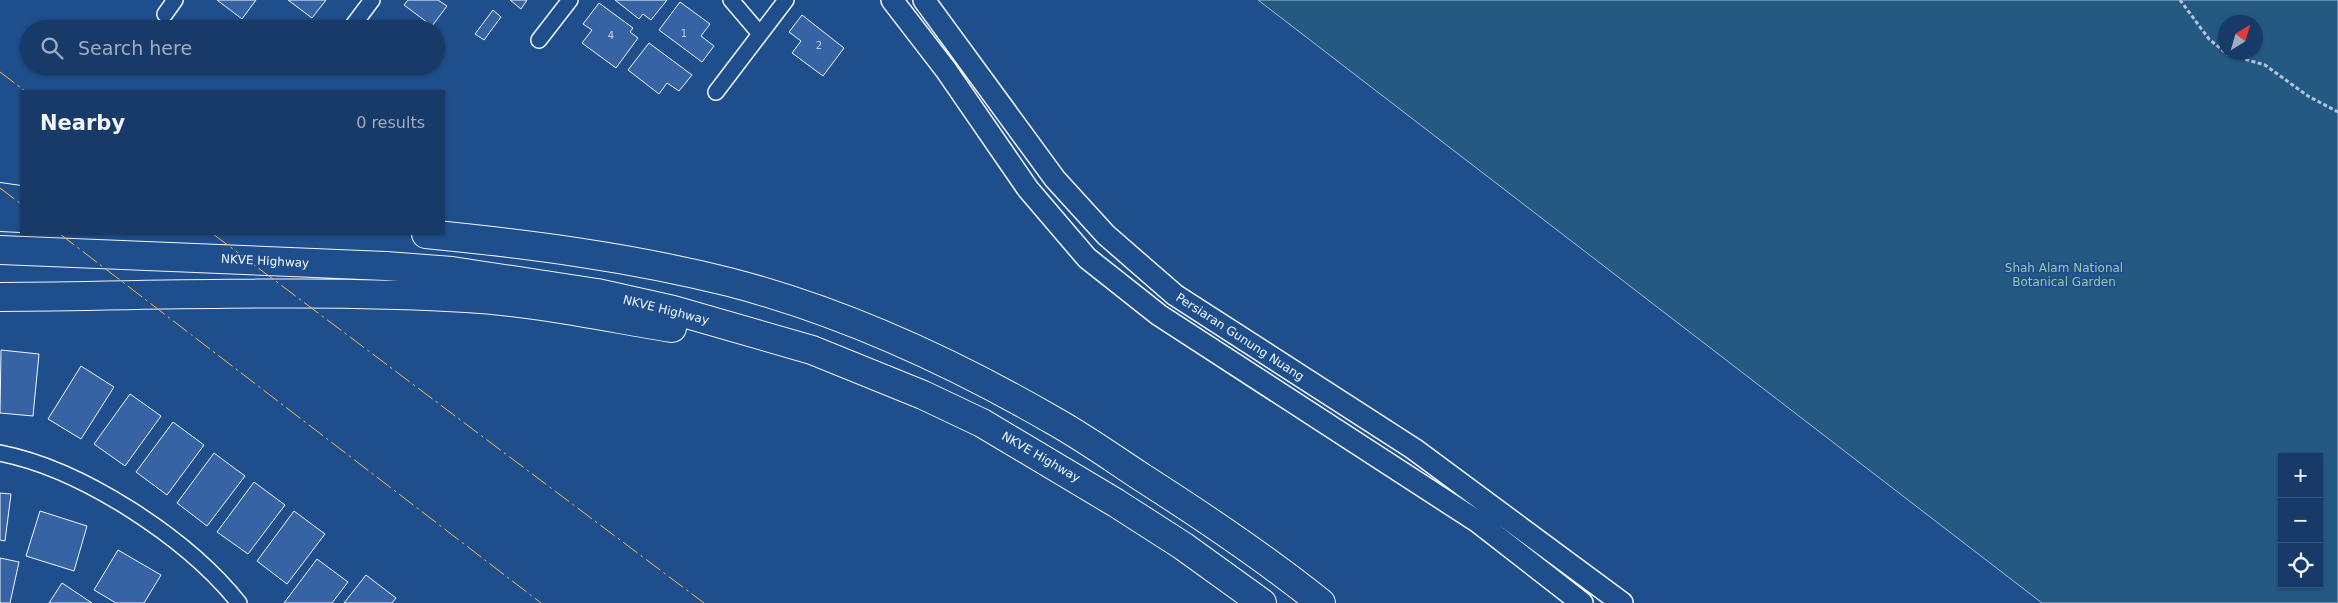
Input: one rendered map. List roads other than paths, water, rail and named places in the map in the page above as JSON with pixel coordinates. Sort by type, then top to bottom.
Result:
[{"type":"highway","points":[[0,197],[20,200]]},
{"type":"highway","points":[[0,217],[20,218]]},
{"type":"highway","points":[[435,235],[572,250],[634,261],[730,282],[792,301],[864,328],[953,367],[1056,422],[1203,516],[1321,603]]},
{"type":"highway","name":"NKVE Highway","points":[[0,250],[367,265],[452,271],[597,293],[673,310],[812,350],[923,396],[1008,438],[1125,508],[1262,603]]},
{"type":"highway","points":[[0,297],[318,294],[467,298],[569,309],[812,350]]},
{"type":"street","points":[[164,14],[175,0]]},
{"type":"street","points":[[357,20],[372,0]]},
{"type":"street","points":[[539,40],[570,0]]},
{"type":"street","points":[[731,0],[760,34]]},
{"type":"street","points":[[716,92],[786,0]]},
{"type":"street","name":"Persiaran Gunung Nuang","points":[[892,0],[946,70],[1028,188],[1087,258],[1159,315],[1478,522],[1582,603]]},
{"type":"street","name":"Persiaran Gunung Nuang","points":[[924,0],[1055,179],[1106,234],[1175,295],[1414,449],[1622,603]]},
{"type":"street","points":[[0,453],[62,473],[89,484],[134,511],[184,549],[230,592],[239,603]]},
{"type":"park label","name":"Shah Alam National Botanical Garden","points":[[2064,275]]}]
